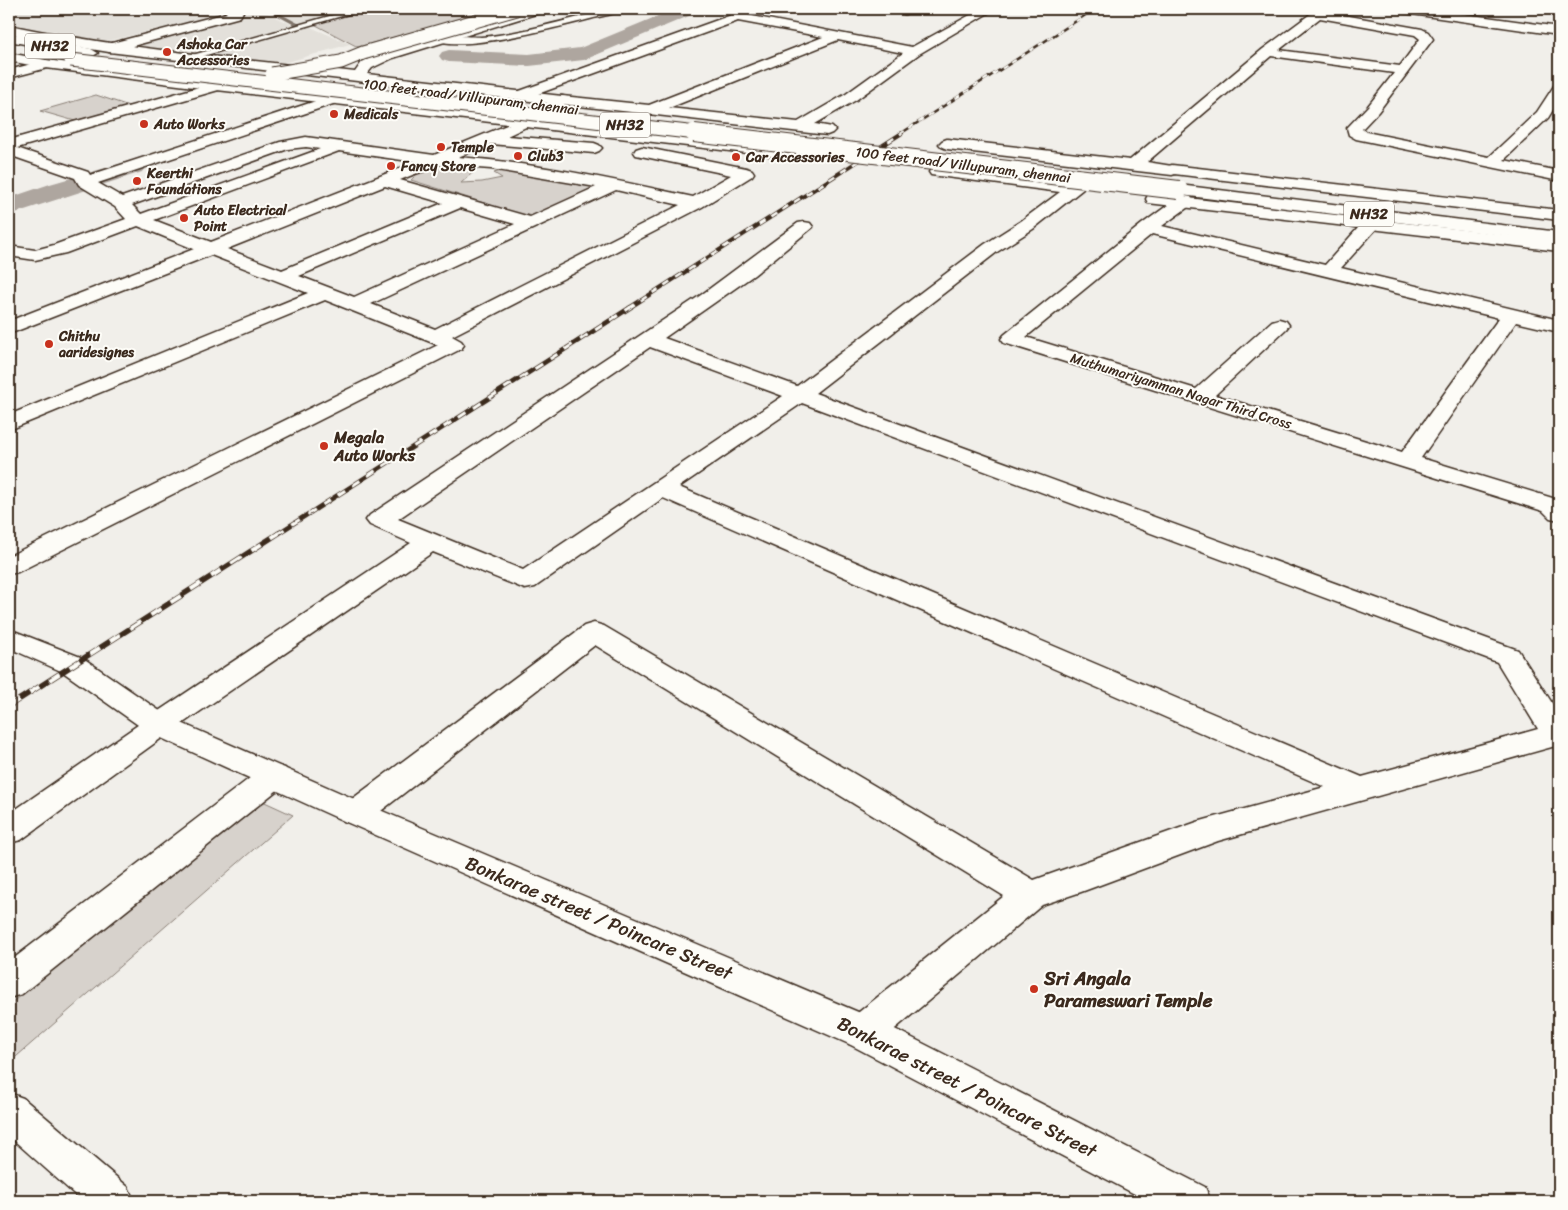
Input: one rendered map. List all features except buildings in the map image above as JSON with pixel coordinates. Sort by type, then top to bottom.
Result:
[{"type":"main road","points":[[67,63],[236,14],[237,12],[228,9]]},
{"type":"main road","points":[[412,47],[402,44],[400,39],[410,34],[497,9]]},
{"type":"main road","points":[[272,74],[341,62],[372,50],[517,9]]},
{"type":"main road","points":[[352,80],[367,65],[412,47],[538,9]]},
{"type":"main road","points":[[800,127],[851,97],[914,51],[989,9]]},
{"type":"main road","points":[[1405,9],[1559,31]]},
{"type":"main road","points":[[1134,166],[1268,52],[1320,11],[1424,35],[1427,39],[1373,109],[1354,128],[1354,132],[1362,136],[1559,176]]},
{"type":"main road","points":[[518,96],[729,18],[745,18],[914,51]]},
{"type":"main road","points":[[9,29],[51,39],[112,49],[352,80],[562,100],[827,130]]},
{"type":"main road","points":[[649,110],[838,36]]},
{"type":"main road","name":"100 feet road/ Villupuram, chennai","points":[[9,37],[91,53],[272,74],[352,80],[1180,185],[1559,237]]},
{"type":"main road","name":"100 feet road/ Villupuram, chennai","points":[[9,48],[67,63],[1180,185],[1559,224]]},
{"type":"main road","points":[[1268,52],[1402,70]]},
{"type":"main road","points":[[9,57],[46,64]]},
{"type":"main road","points":[[341,62],[352,80]]},
{"type":"main road","points":[[9,74],[46,64],[67,63],[217,86],[797,154]]},
{"type":"main road","points":[[9,145],[217,86]]},
{"type":"main road","points":[[1493,162],[1543,115],[1559,89]]},
{"type":"main road","points":[[85,182],[334,99]]},
{"type":"main road","points":[[9,328],[489,139],[562,100]]},
{"type":"main road","points":[[436,336],[696,203],[746,173],[643,153],[489,139]]},
{"type":"main road","points":[[121,203],[285,145],[306,142],[436,160],[491,164],[614,185],[696,203]]},
{"type":"main road","points":[[947,144],[1134,166],[1180,185],[1372,223],[1559,246]]},
{"type":"main road","points":[[9,251],[34,255],[60,248],[342,146]]},
{"type":"main road","points":[[9,150],[82,175],[85,182],[121,203],[137,220],[284,276],[436,336],[454,345],[9,566]]},
{"type":"main road","points":[[804,227],[751,270],[684,317],[648,339],[379,520],[525,581],[799,395],[991,248],[1075,189],[937,172]]},
{"type":"main road","points":[[384,180],[532,223]]},
{"type":"main road","points":[[355,304],[614,185]]},
{"type":"main road","points":[[1154,198],[1180,185],[1559,215]]},
{"type":"main road","name":"Muthumariyamman Nagar Third Cross","points":[[1180,185],[1148,228],[1130,245],[1011,339],[1552,506],[1559,514]]},
{"type":"main road","points":[[284,276],[460,202]]},
{"type":"main road","points":[[1329,271],[1372,223]]},
{"type":"main road","points":[[1148,228],[1559,326]]},
{"type":"main road","points":[[9,423],[325,293]]},
{"type":"main road","points":[[1407,461],[1512,314]]},
{"type":"main road","points":[[1200,397],[1279,325]]},
{"type":"main road","points":[[648,339],[1508,656],[1558,734],[1210,831],[1069,883],[1030,895],[862,1032]]},
{"type":"main road","points":[[662,489],[1361,790]]},
{"type":"main road","points":[[9,830],[159,725],[430,542]]},
{"type":"main road","points":[[356,814],[594,632],[1030,895]]},
{"type":"main road","name":"Bonkarae street / Poincare Street","points":[[9,638],[73,665],[159,725],[356,814],[862,1032],[1190,1201]]},
{"type":"main road","points":[[9,982],[274,776]]},
{"type":"main road","points":[[9,1111],[113,1201]]},
{"type":"lane","points":[[186,58],[362,9]]},
{"type":"lane","points":[[439,39],[461,40],[507,34],[619,9]]},
{"type":"shaded area","points":[[9,9],[218,9],[228,12],[100,43],[9,24]]},
{"type":"shaded area","points":[[259,9],[295,26],[182,54],[120,45]]},
{"type":"shaded area","points":[[269,9],[361,9],[298,25]]},
{"type":"shaded area","points":[[369,9],[497,9],[358,47],[314,24]]},
{"type":"shaded area","points":[[308,26],[350,44],[284,63],[200,56]]},
{"type":"shaded area","points":[[96,95],[129,106],[75,121],[40,111]]},
{"type":"shaded area","points":[[450,165],[477,169],[461,183],[482,182],[502,178],[494,173],[504,170],[594,187],[532,218],[411,180],[416,175]]},
{"type":"shaded area","points":[[256,798],[293,815],[9,1063],[9,1005]]},
{"type":"waterway","points":[[268,9],[304,28]]},
{"type":"waterway","points":[[449,56],[529,60],[584,54],[690,9]]},
{"type":"waterway","points":[[9,207],[59,189],[133,167]]},
{"type":"railway","points":[[900,134],[1095,9]]},
{"type":"railway","points":[[629,308],[902,133]]},
{"type":"railway","points":[[277,534],[631,307]]},
{"type":"railway","points":[[9,706],[279,533]]},
{"type":"place","name":"Ashoka Car Accessories","points":[[167,52]]},
{"type":"place","name":"Medicals","points":[[334,114]]},
{"type":"place","name":"Auto Works","points":[[144,124]]},
{"type":"place","name":"Temple","points":[[441,147]]},
{"type":"place","name":"Club3","points":[[518,156]]},
{"type":"place","name":"Car Accessories","points":[[736,157]]},
{"type":"place","name":"Fancy Store","points":[[391,166]]},
{"type":"place","name":"Keerthi Foundations","points":[[137,181]]},
{"type":"place","name":"Auto Electrical Point","points":[[184,218]]},
{"type":"place","name":"Chithu aaridesignes","points":[[49,344]]},
{"type":"place","name":"Megala Auto Works","points":[[324,446]]},
{"type":"place","name":"Sri Angala Parameswari Temple","points":[[1034,989]]}]
